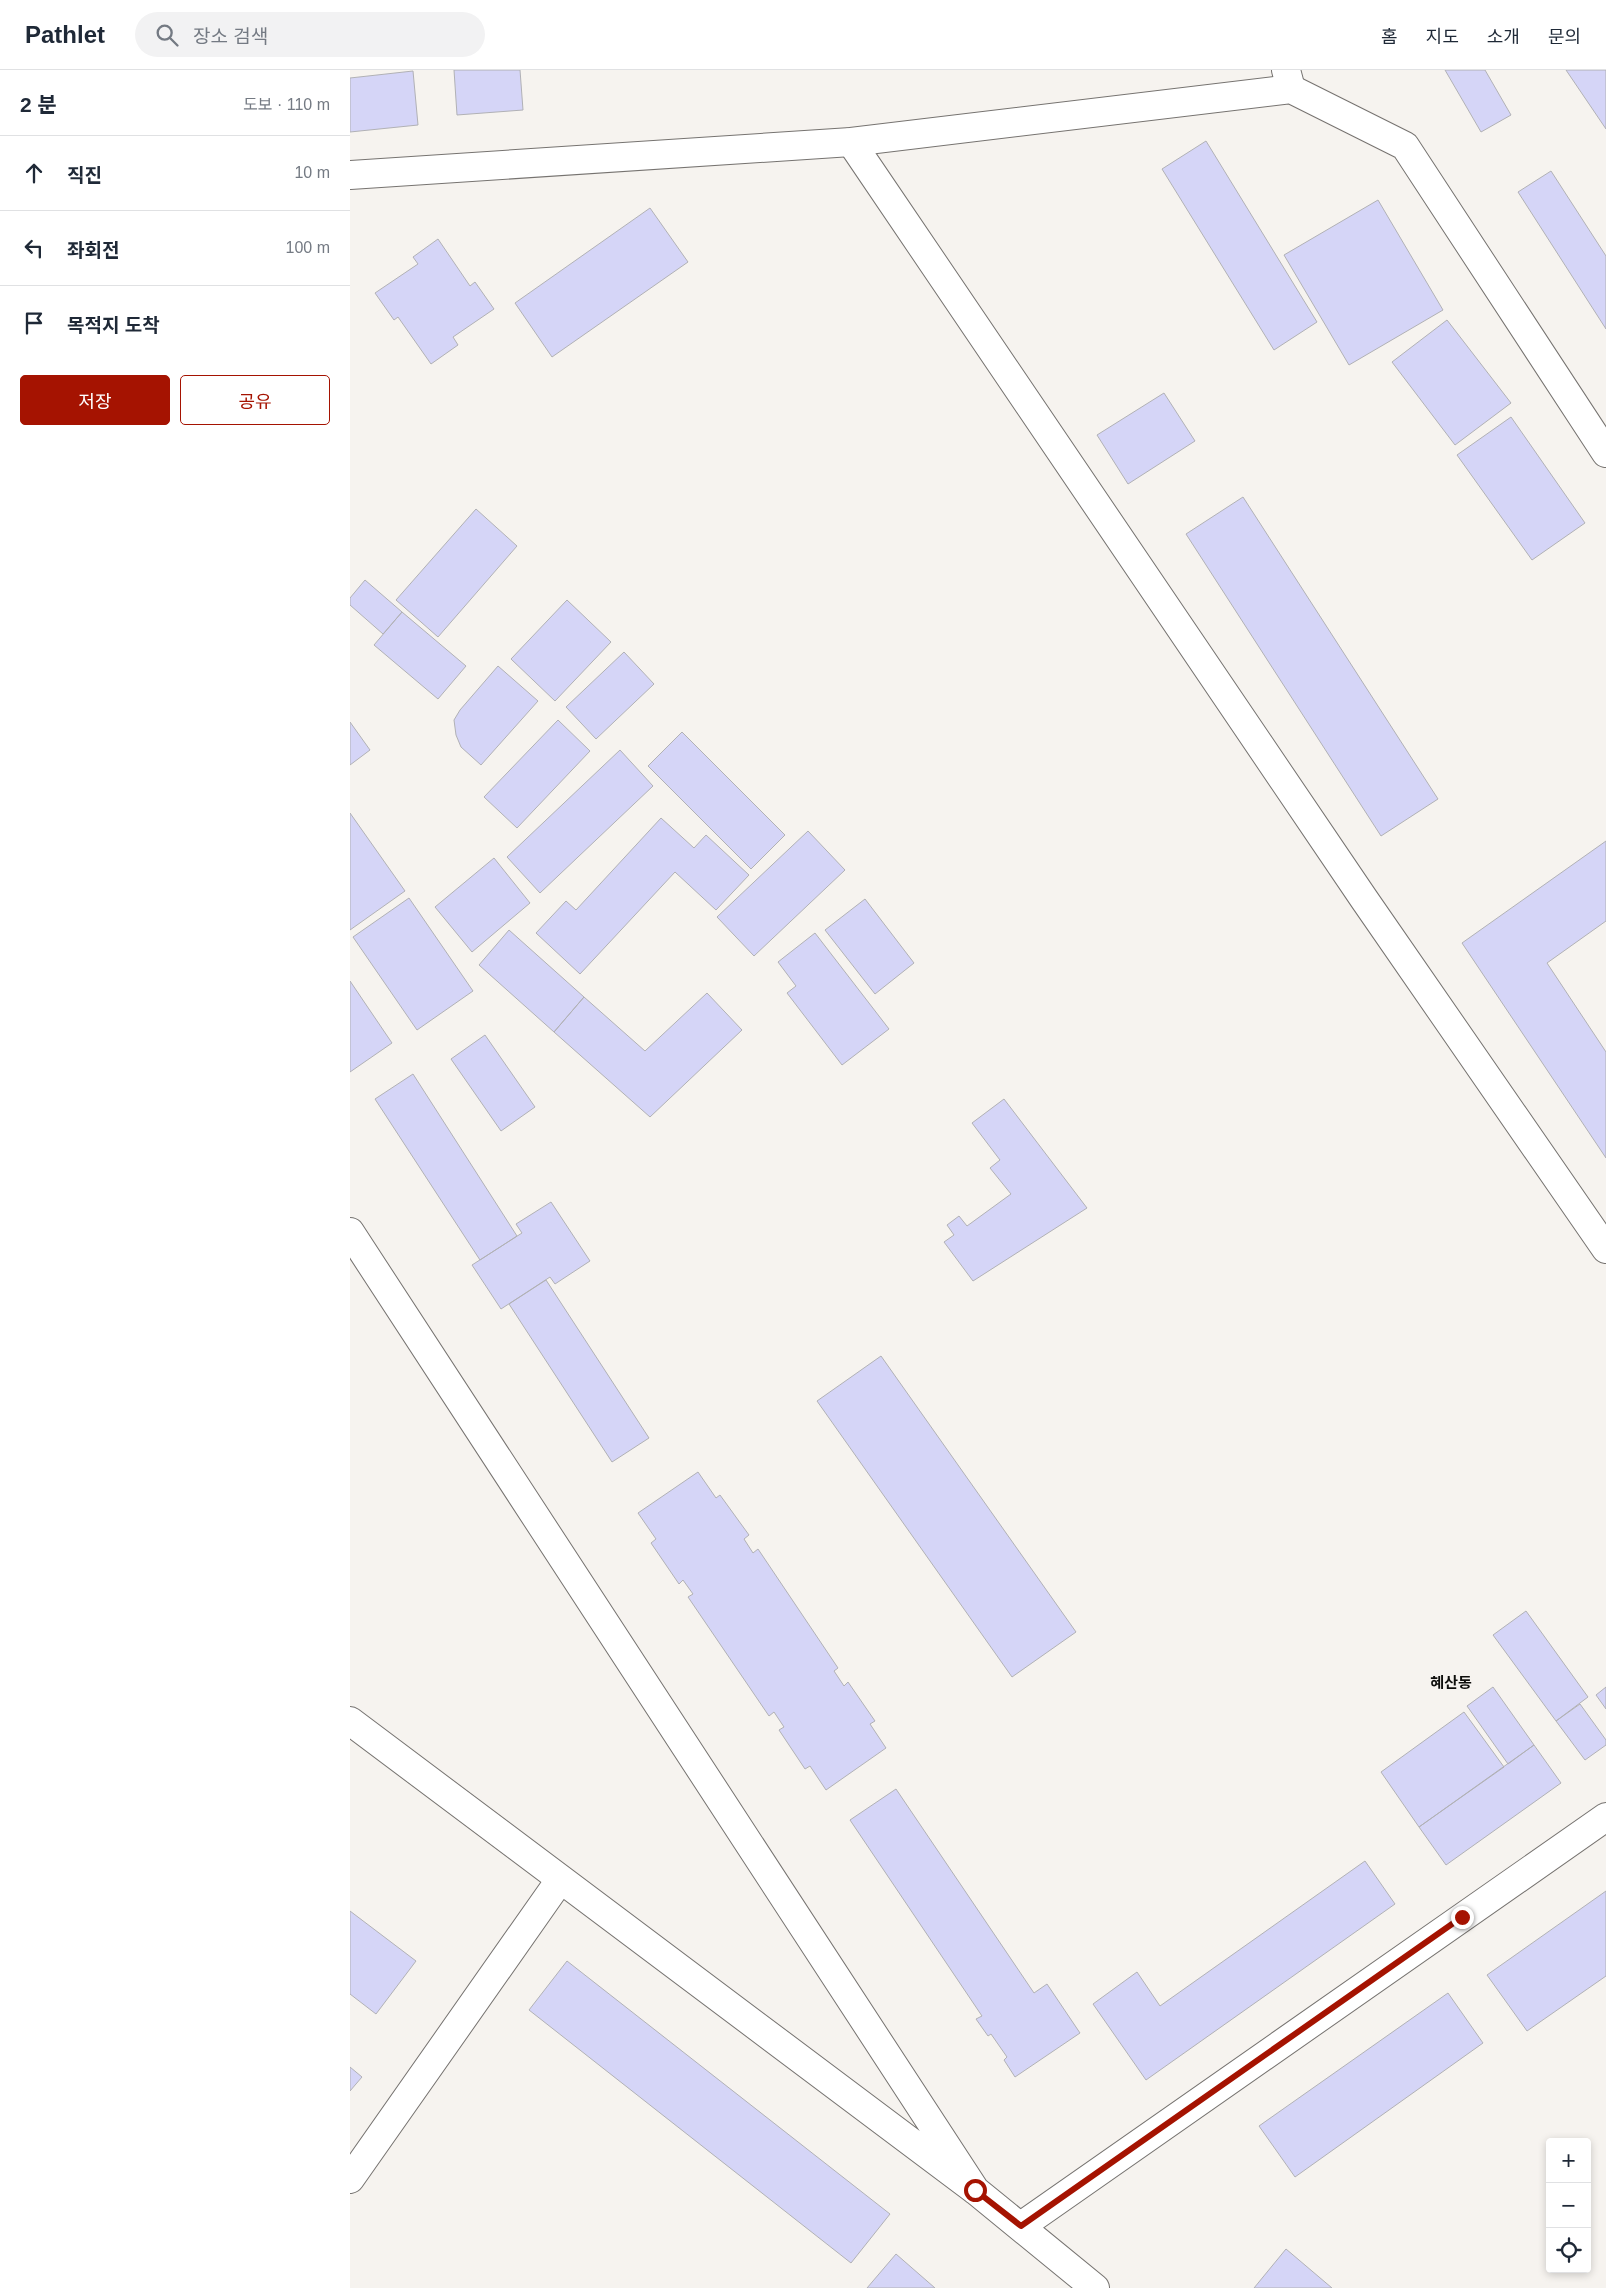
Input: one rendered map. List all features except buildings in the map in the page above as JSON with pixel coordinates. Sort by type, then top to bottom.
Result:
[{"type":"main road","points":[[350,175],[851,142],[1288,80],[1405,146],[1606,453]]},
{"type":"main road","points":[[851,142],[1364,899],[1606,1249]]},
{"type":"main road","points":[[350,1232],[975,2190]]},
{"type":"main road","points":[[350,1721],[975,2190],[1095,2288]]},
{"type":"main road","points":[[1021,2226],[1606,1817]]},
{"type":"main road","points":[[350,2179],[560,1880]]},
{"type":"district","name":"혜산동","points":[[1451,1683]]},
{"type":"route","points":[[975,2190],[1021,2226],[1462,1917]]}]
